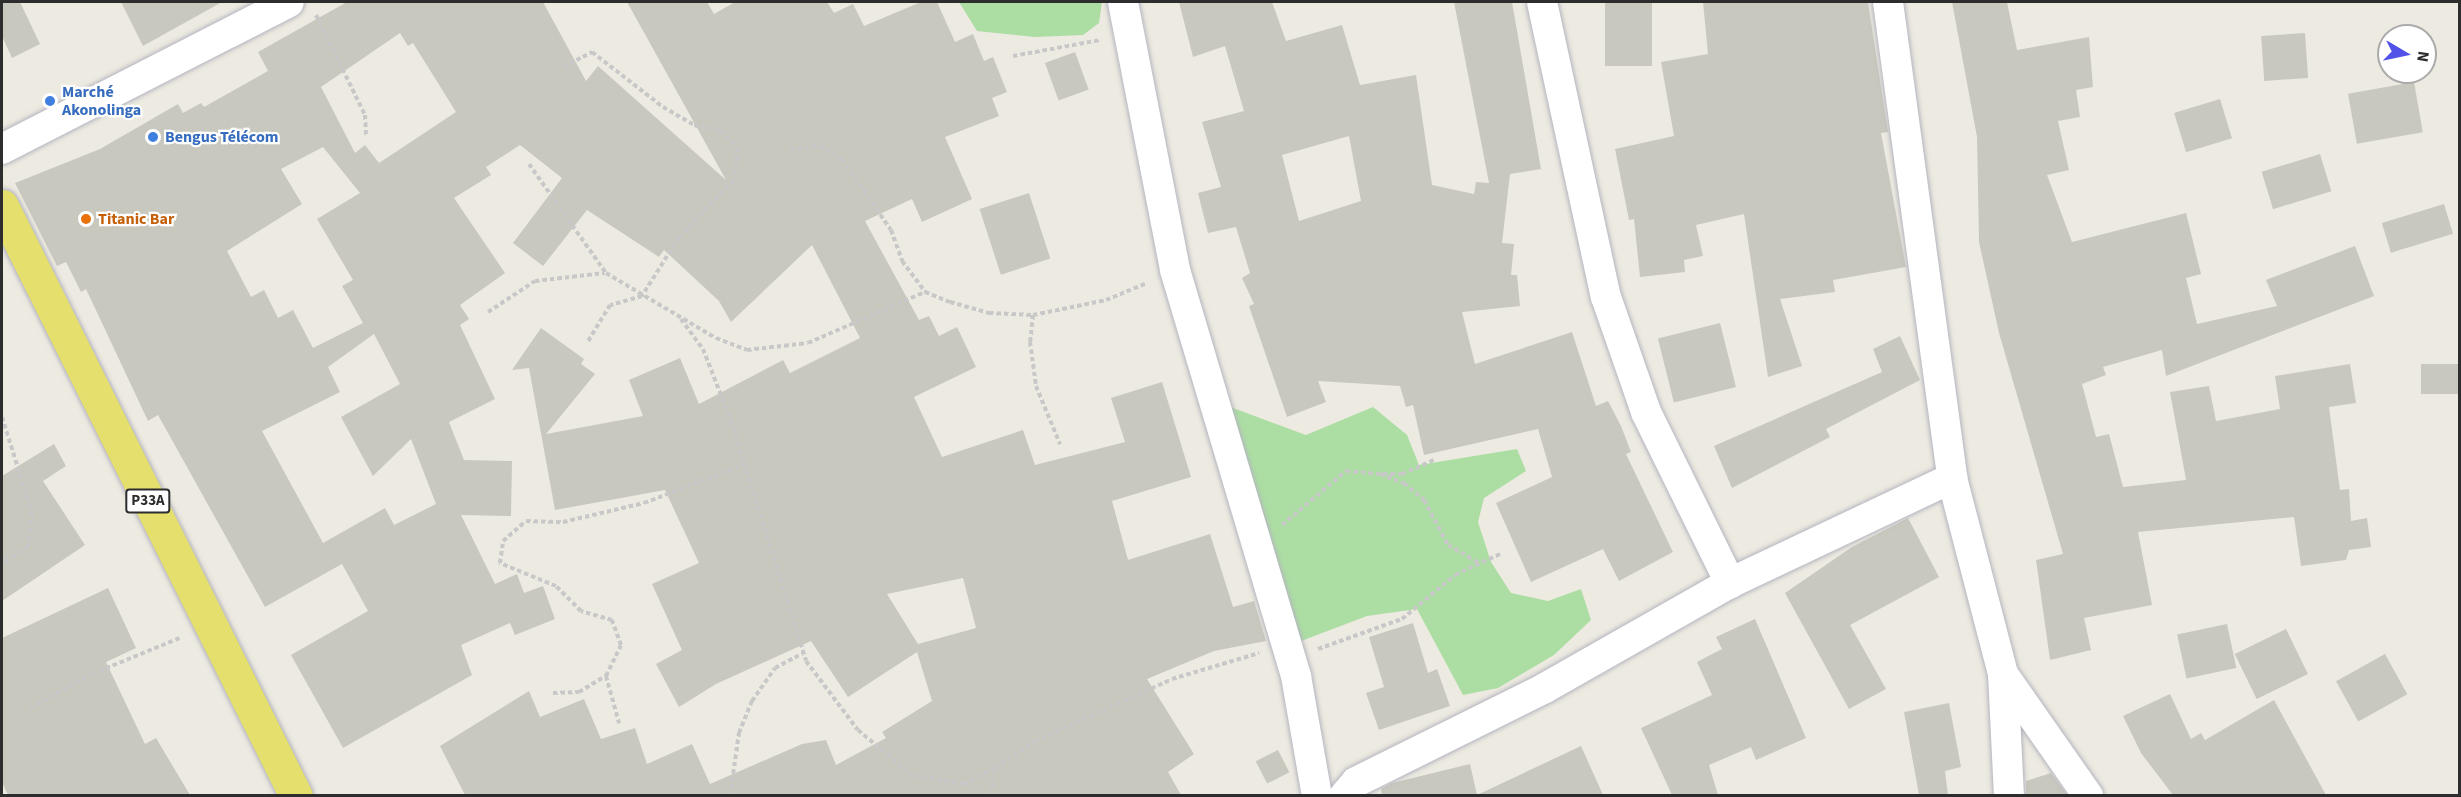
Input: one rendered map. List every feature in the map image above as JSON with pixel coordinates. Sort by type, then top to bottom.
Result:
[{"type":"main road","name":"P33A","points":[[2,206],[296,795]]},
{"type":"street","points":[[1542,2],[1606,297],[1646,412],[1730,583]]},
{"type":"street","points":[[1888,2],[1952,478],[2003,674],[2009,795]]},
{"type":"street","points":[[2,149],[302,7]]},
{"type":"street","points":[[1126,15],[1175,270],[1258,539],[1288,646],[1317,795]]},
{"type":"street","points":[[1344,795],[1356,782],[1545,688],[1730,583],[1952,478]]},
{"type":"street","points":[[2003,674],[2088,795]]},
{"type":"path","points":[[302,7],[365,115],[366,135]]},
{"type":"path","points":[[1013,56],[1093,43],[1126,15]]},
{"type":"path","points":[[563,67],[592,52],[663,107],[693,125],[721,131],[738,148],[734,180],[679,237],[642,296],[610,304],[587,344]]},
{"type":"path","points":[[790,150],[820,146],[842,159],[891,230],[902,261],[925,292],[989,314],[1033,315],[1106,300],[1175,270]]},
{"type":"path","points":[[529,164],[606,273],[681,319],[747,350],[786,349],[925,292]]},
{"type":"path","points":[[488,312],[535,281],[606,273]]},
{"type":"path","points":[[1033,315],[1030,342],[1036,386],[1060,444]]},
{"type":"path","points":[[681,319],[703,349],[746,464],[803,653],[858,730],[914,775],[964,784],[995,768],[1035,741],[1172,679],[1288,646],[1307,651],[1340,644],[1401,619],[1445,581],[1502,553]]},
{"type":"path","points":[[2,417],[32,513],[28,547],[2,563]]},
{"type":"path","points":[[1258,539],[1284,525],[1346,471],[1402,474],[1434,460]]},
{"type":"path","points":[[553,693],[579,692],[606,676],[621,645],[612,620],[580,610],[556,586],[500,563],[503,541],[526,521],[563,522],[644,503],[746,464]]},
{"type":"path","points":[[1380,474],[1404,483],[1424,500],[1448,545],[1481,564]]},
{"type":"path","points":[[30,708],[148,648],[212,628]]},
{"type":"path","points":[[730,795],[739,733],[752,701],[775,668],[803,653]]},
{"type":"path","points":[[606,676],[620,723]]},
{"type":"path","points":[[991,795],[995,768]]},
{"type":"green space","points":[[959,2],[1102,2],[1099,23],[1083,35],[1035,37],[977,31]]},
{"type":"green space","points":[[1217,402],[1306,435],[1373,407],[1407,435],[1419,465],[1517,449],[1526,471],[1484,498],[1478,522],[1491,562],[1511,593],[1548,601],[1581,589],[1591,620],[1554,655],[1498,688],[1463,695],[1417,609],[1367,616],[1288,646]]},
{"type":"building","points":[[2,2],[20,2],[40,44],[12,58],[2,36]]},
{"type":"building","points":[[121,2],[222,2],[143,46]]},
{"type":"building","points":[[347,2],[543,2],[586,81],[598,66],[726,180],[627,2],[707,2],[714,14],[735,2],[827,2],[834,13],[853,4],[864,26],[921,2],[937,2],[955,42],[973,34],[984,61],[993,57],[1007,92],[992,98],[999,116],[945,137],[972,199],[922,222],[912,199],[865,221],[919,320],[929,316],[939,336],[957,327],[976,367],[914,397],[942,457],[1023,430],[1035,465],[1125,442],[1111,398],[1162,382],[1191,477],[1112,501],[1128,560],[1210,534],[1233,607],[1254,601],[1266,641],[1214,651],[1147,679],[1194,754],[1168,772],[1181,795],[465,795],[440,746],[529,691],[540,717],[584,699],[601,739],[635,728],[647,764],[692,744],[710,784],[802,744],[826,740],[836,765],[886,738],[882,732],[932,701],[917,652],[848,697],[811,641],[716,684],[679,707],[656,664],[682,650],[652,584],[699,563],[665,490],[555,510],[529,368],[512,370],[541,328],[584,359],[581,364],[595,374],[546,434],[643,416],[629,380],[680,358],[699,404],[783,360],[790,373],[860,338],[812,245],[731,322],[719,301],[664,250],[659,257],[587,210],[543,266],[513,243],[562,178],[520,145],[486,167],[491,175],[454,198],[505,273],[460,305],[469,319],[460,325],[495,399],[449,422],[464,460],[512,461],[511,516],[461,515],[495,584],[517,574],[524,593],[543,586],[555,619],[515,635],[510,623],[461,645],[472,675],[343,748],[291,655],[368,611],[342,564],[265,607],[158,415],[148,421],[86,289],[81,292],[66,262],[57,266],[15,183],[100,149],[178,104],[183,113],[201,103],[204,107],[268,71],[258,52]],"holes":[[[400,33],[408,46],[413,43],[456,112],[379,163],[365,145],[355,153],[321,87]],[[323,147],[360,193],[317,219],[353,280],[342,286],[363,323],[313,348],[293,310],[278,318],[264,290],[251,297],[227,251],[302,204],[281,169]],[[374,334],[400,384],[341,417],[373,476],[411,439],[436,504],[394,525],[385,508],[323,543],[262,431],[340,392],[328,367]],[[963,578],[976,628],[918,644],[887,594]]]},
{"type":"building","points":[[1179,2],[1272,2],[1286,41],[1342,25],[1360,85],[1416,75],[1432,185],[1474,194],[1476,182],[1489,183],[1454,2],[1512,2],[1541,169],[1510,174],[1502,243],[1514,244],[1511,275],[1517,275],[1520,306],[1462,312],[1475,364],[1572,332],[1596,406],[1608,401],[1631,452],[1626,454],[1673,552],[1619,581],[1603,549],[1531,582],[1496,503],[1552,477],[1538,429],[1424,455],[1413,405],[1406,407],[1400,386],[1318,381],[1326,402],[1287,417],[1249,306],[1254,304],[1242,278],[1250,273],[1236,227],[1208,233],[1198,193],[1221,187],[1202,122],[1244,111],[1225,46],[1193,57]],"holes":[[[1349,136],[1361,201],[1299,221],[1282,155]]]},
{"type":"building","points":[[1605,2],[1652,2],[1652,66],[1605,66]]},
{"type":"building","points":[[1703,2],[1868,2],[1888,132],[1881,133],[1906,267],[1833,280],[1835,292],[1780,299],[1802,366],[1768,377],[1744,214],[1696,225],[1703,256],[1684,260],[1685,272],[1640,277],[1634,219],[1629,220],[1615,149],[1674,136],[1661,62],[1708,54]]},
{"type":"building","points":[[1952,2],[2007,2],[2017,50],[2089,37],[2093,87],[2076,90],[2080,117],[2058,121],[2069,170],[2047,175],[2072,242],[2186,213],[2201,274],[2186,278],[2197,324],[2277,306],[2266,280],[2355,246],[2374,296],[2166,376],[2162,350],[2103,367],[2106,375],[2082,384],[2096,437],[2109,434],[2123,487],[2186,480],[2170,392],[2209,386],[2216,421],[2280,409],[2275,376],[2350,364],[2356,403],[2329,407],[2340,490],[2349,489],[2351,521],[2367,518],[2371,547],[2349,550],[2346,560],[2301,566],[2294,517],[2138,532],[2152,605],[2084,618],[2091,650],[2050,660],[2036,560],[2063,554],[1999,333],[1979,242],[1977,137]]},
{"type":"building","points":[[2305,33],[2308,78],[2264,81],[2261,36]]},
{"type":"building","points":[[1075,52],[1089,90],[1059,101],[1045,63]]},
{"type":"building","points":[[2414,84],[2423,132],[2357,144],[2348,94]]},
{"type":"building","points":[[2220,99],[2232,138],[2186,152],[2174,113]]},
{"type":"building","points":[[2320,154],[2331,191],[2273,209],[2262,172]]},
{"type":"building","points":[[1029,193],[1050,259],[1001,275],[980,209]]},
{"type":"building","points":[[2444,204],[2453,234],[2391,253],[2382,223]]},
{"type":"building","points":[[1720,323],[1736,387],[1674,403],[1658,338]]},
{"type":"building","points":[[1900,336],[1920,380],[1826,429],[1830,437],[1732,488],[1714,446],[1882,372],[1873,349]]},
{"type":"building","points":[[2421,364],[2460,364],[2460,394],[2421,394]]},
{"type":"building","points":[[54,444],[66,466],[43,481],[85,545],[2,601],[2,476]]},
{"type":"building","points":[[1908,518],[1939,577],[1850,625],[1886,689],[1849,709],[1785,593],[1852,547]]},
{"type":"building","points":[[108,588],[136,648],[106,662],[145,744],[156,738],[190,795],[8,795],[2,782],[2,638]]},
{"type":"building","points":[[1755,619],[1806,738],[1756,760],[1751,747],[1709,765],[1718,795],[1672,795],[1641,728],[1712,695],[1697,662],[1722,649],[1716,637]]},
{"type":"building","points":[[1413,623],[1428,673],[1437,669],[1450,706],[1379,730],[1366,693],[1384,687],[1369,637]]},
{"type":"building","points":[[2227,624],[2236,668],[2186,679],[2177,635]]},
{"type":"building","points":[[2286,629],[2308,674],[2257,699],[2235,654]]},
{"type":"building","points":[[2385,654],[2407,694],[2358,721],[2336,681]]},
{"type":"building","points":[[2170,694],[2191,739],[2201,733],[2205,740],[2274,700],[2326,795],[2173,795],[2141,753],[2123,716]]},
{"type":"building","points":[[1949,703],[1961,767],[1945,771],[1948,795],[1919,795],[1904,712]]},
{"type":"building","points":[[1581,746],[1603,795],[1477,795]]},
{"type":"building","points":[[1278,750],[1289,772],[1267,784],[1256,761]]},
{"type":"building","points":[[1470,764],[1477,795],[1382,795],[1381,789],[1392,783]]},
{"type":"building","points":[[2051,773],[2067,795],[2026,795],[2026,781]]},
{"type":"place","name":"Marché Akonolinga","points":[[50,101]]},
{"type":"place","name":"Bengus Télécom","points":[[153,137]]},
{"type":"place","name":"Titanic Bar","points":[[86,219]]}]
